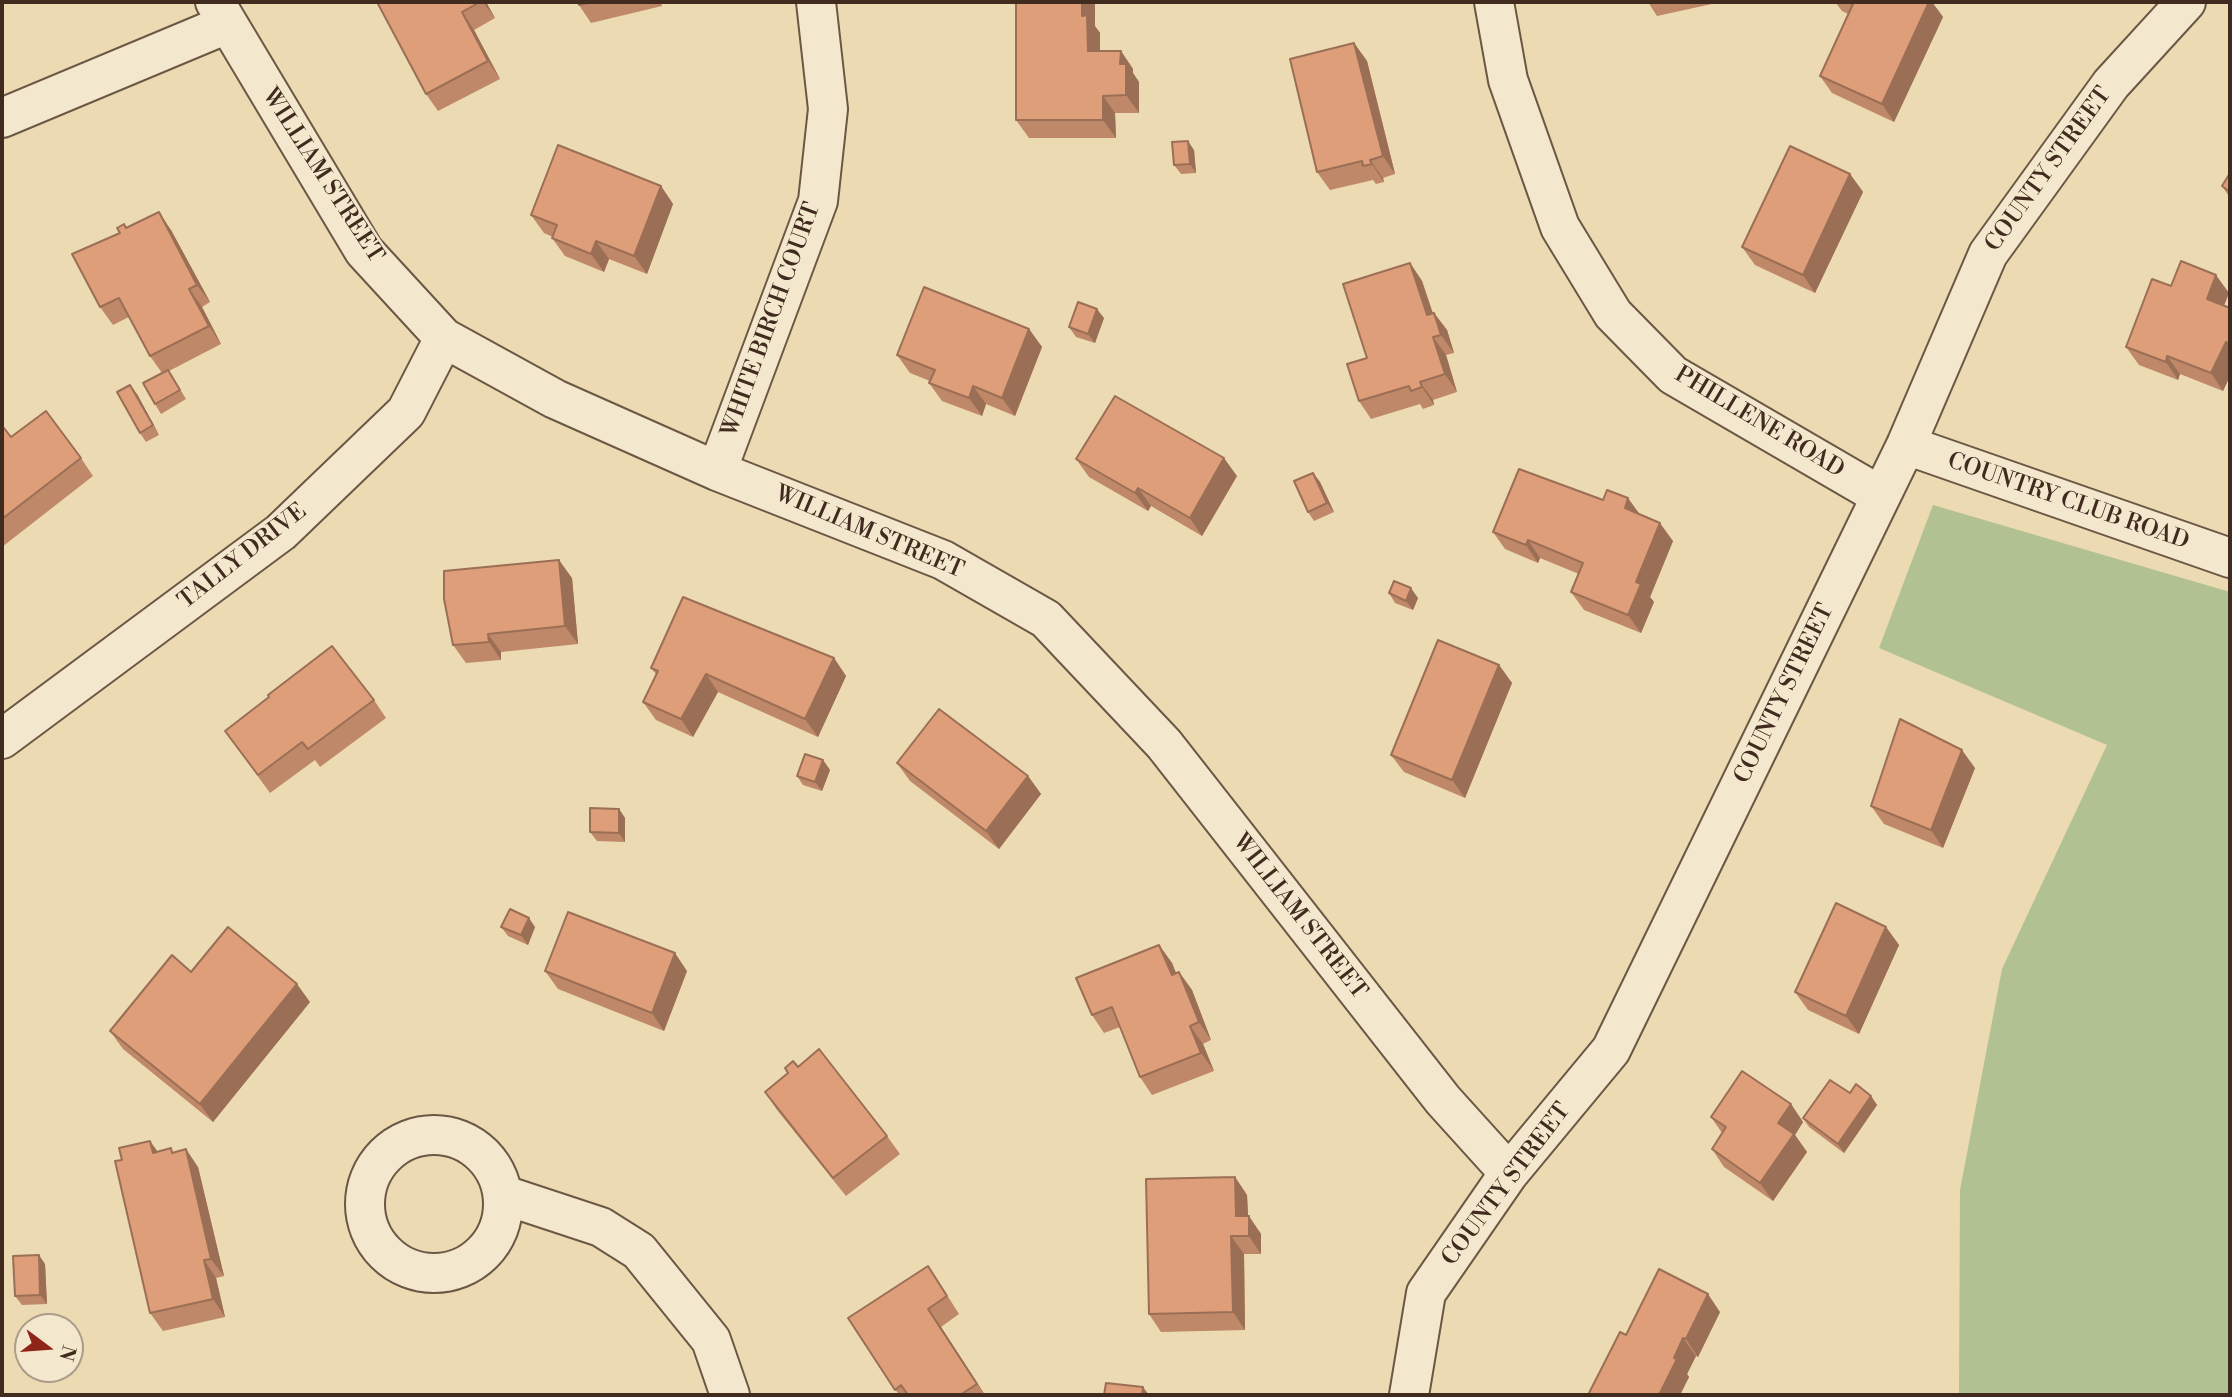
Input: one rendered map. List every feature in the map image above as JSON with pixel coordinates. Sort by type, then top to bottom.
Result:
[{"type":"street","name":"WHITE BIRCH COURT","points":[[717,471],[818,201],[828,109],[817,2]]},
{"type":"street","name":"PHILLENE ROAD","points":[[1494,2],[1508,80],[1560,227],[1613,314],[1673,375],[1881,496]]},
{"type":"street","name":"COUNTY STREET","points":[[1409,1395],[1426,1293],[1509,1173],[1611,1050],[1906,445],[1988,254],[2111,84],[2186,2]]},
{"type":"street","name":"WILLIAM STREET","points":[[221,13],[364,251],[444,338],[555,400],[717,471],[943,559],[1046,619],[1164,744],[1443,1100],[1509,1173]]},
{"type":"street","points":[[2,118],[221,13]]},
{"type":"street","name":"TALLY DRIVE","points":[[2,740],[281,532],[406,412],[444,338]]},
{"type":"street","name":"COUNTRY CLUB ROAD","points":[[1906,445],[2230,558]]},
{"type":"street","points":[[504,1195],[601,1227],[639,1251],[711,1340],[730,1395]]},
{"type":"green space","points":[[1933,505],[2230,592],[2230,1395],[1959,1395],[1960,1190],[2002,969],[2107,745],[1879,648]]},
{"type":"building","points":[[377,2],[480,2],[462,12],[488,61],[426,94]]},
{"type":"building","points":[[1016,2],[1082,2],[1082,16],[1087,15],[1088,51],[1121,51],[1120,64],[1126,64],[1126,95],[1103,96],[1103,120],[1016,120]]},
{"type":"building","points":[[1848,2],[1929,2],[1882,104],[1820,76],[1853,4]]},
{"type":"building","points":[[1354,43],[1383,156],[1370,160],[1372,164],[1363,166],[1362,161],[1317,172],[1290,59]]},
{"type":"building","points":[[1188,141],[1190,164],[1174,165],[1172,142]]},
{"type":"building","points":[[558,145],[661,186],[634,256],[596,241],[591,254],[552,238],[557,225],[531,215]]},
{"type":"building","points":[[1790,146],[1850,174],[1803,275],[1742,247]]},
{"type":"building","points":[[2230,173],[2230,192],[2222,186]]},
{"type":"building","points":[[159,212],[197,285],[189,289],[209,326],[150,356],[119,298],[100,307],[72,254],[120,233],[117,228],[124,224],[126,228]]},
{"type":"building","points":[[2181,261],[2216,275],[2207,299],[2230,308],[2230,344],[2226,342],[2211,373],[2167,356],[2166,362],[2126,347],[2152,279],[2171,286]]},
{"type":"building","points":[[1410,263],[1427,315],[1434,313],[1441,335],[1433,337],[1445,374],[1420,382],[1422,387],[1411,391],[1409,386],[1359,401],[1347,364],[1367,358],[1343,284]]},
{"type":"building","points":[[924,287],[1029,329],[1002,398],[973,386],[969,398],[929,383],[935,370],[897,355]]},
{"type":"building","points":[[1078,302],[1097,309],[1088,334],[1069,327]]},
{"type":"building","points":[[168,370],[180,390],[155,404],[143,383]]},
{"type":"building","points":[[130,385],[153,425],[140,433],[117,392]]},
{"type":"building","points":[[1115,396],[1224,458],[1190,518],[1138,488],[1135,493],[1076,459]]},
{"type":"building","points":[[46,411],[81,458],[2,519],[2,429],[11,437]]},
{"type":"building","points":[[1519,469],[1603,500],[1607,490],[1628,498],[1625,508],[1660,523],[1636,582],[1641,584],[1628,615],[1571,592],[1583,563],[1528,540],[1526,545],[1493,532]]},
{"type":"building","points":[[1313,473],[1327,503],[1308,512],[1294,481]]},
{"type":"building","points":[[559,560],[565,626],[488,634],[489,642],[453,645],[444,599],[444,571]]},
{"type":"building","points":[[1394,581],[1411,588],[1406,601],[1389,593]]},
{"type":"building","points":[[683,597],[834,658],[805,719],[706,674],[681,719],[643,702],[658,671],[651,668]]},
{"type":"building","points":[[1438,640],[1499,665],[1452,780],[1391,755]]},
{"type":"building","points":[[332,646],[374,700],[308,749],[302,742],[258,775],[225,731]]},
{"type":"building","points":[[939,709],[1028,776],[986,831],[897,763]]},
{"type":"building","points":[[1900,719],[1962,750],[1931,830],[1871,806]]},
{"type":"building","points":[[805,754],[823,760],[815,782],[797,776]]},
{"type":"building","points":[[590,808],[619,809],[619,833],[590,832]]},
{"type":"building","points":[[1836,903],[1886,927],[1846,1016],[1795,992]]},
{"type":"building","points":[[510,909],[529,918],[521,935],[501,927]]},
{"type":"building","points":[[568,912],[675,953],[652,1013],[545,971]]},
{"type":"building","points":[[228,927],[297,984],[200,1104],[110,1031],[172,955],[191,972]]},
{"type":"building","points":[[1159,945],[1172,975],[1179,972],[1199,1022],[1190,1026],[1201,1053],[1140,1077],[1112,1007],[1092,1015],[1076,978]]},
{"type":"building","points":[[819,1049],[887,1136],[833,1178],[765,1092],[788,1073],[785,1068],[793,1061],[798,1067]]},
{"type":"building","points":[[1742,1071],[1791,1104],[1778,1123],[1794,1134],[1760,1183],[1712,1149],[1726,1127],[1711,1117]]},
{"type":"building","points":[[1830,1080],[1850,1093],[1856,1084],[1871,1096],[1838,1144],[1803,1118]]},
{"type":"building","points":[[150,1141],[153,1153],[171,1148],[172,1153],[186,1149],[211,1259],[204,1260],[213,1299],[150,1313],[115,1161],[122,1160],[119,1148]]},
{"type":"building","points":[[1235,1177],[1236,1216],[1249,1216],[1249,1236],[1231,1236],[1233,1312],[1149,1314],[1146,1179]]},
{"type":"building","points":[[39,1255],[40,1295],[15,1296],[13,1256]]},
{"type":"building","points":[[928,1266],[947,1296],[928,1309],[977,1384],[960,1395],[908,1395],[901,1385],[895,1390],[848,1318]]},
{"type":"building","points":[[1659,1269],[1708,1294],[1686,1339],[1683,1338],[1674,1358],[1677,1359],[1659,1395],[1588,1395],[1620,1332],[1626,1335]]},
{"type":"building","points":[[1106,1383],[1143,1387],[1142,1395],[1104,1395]]}]
